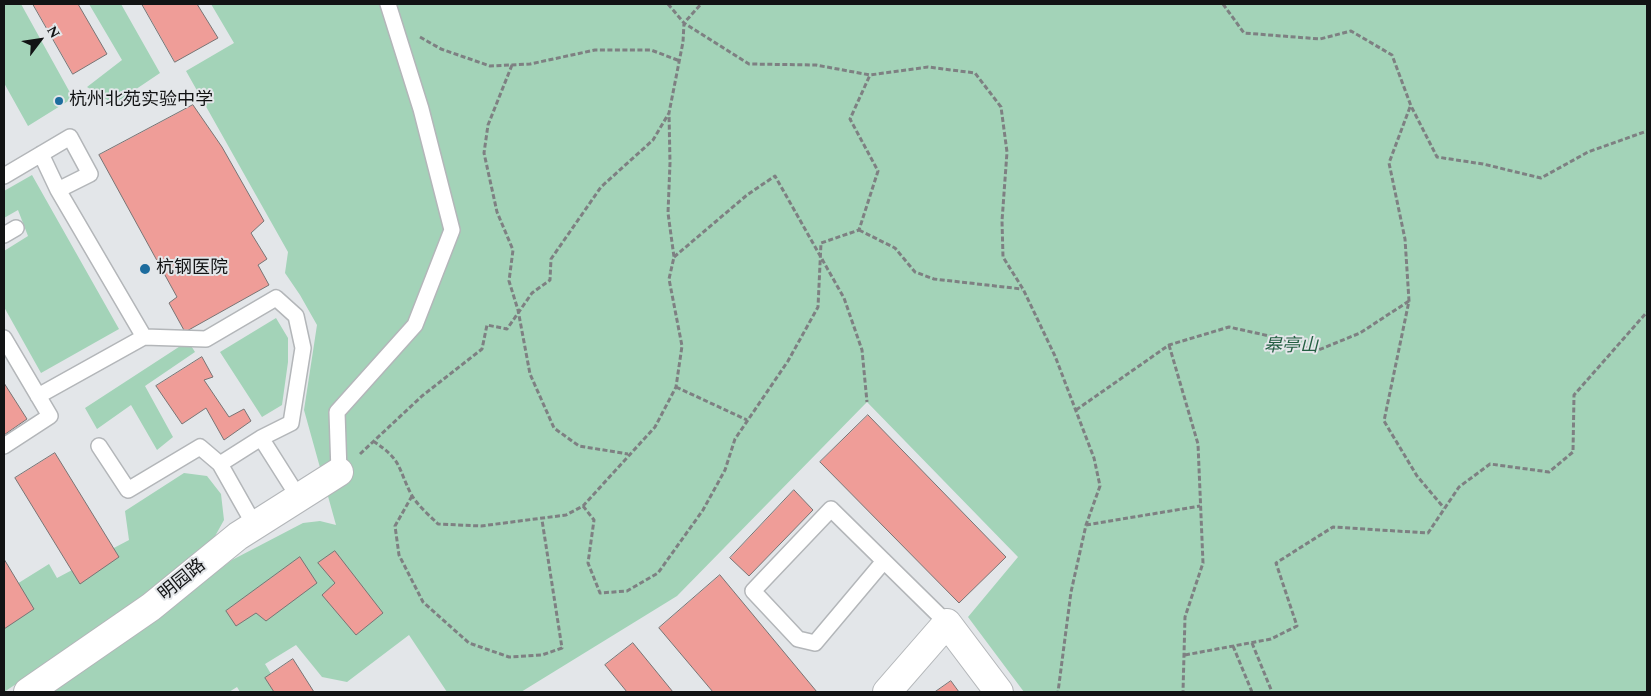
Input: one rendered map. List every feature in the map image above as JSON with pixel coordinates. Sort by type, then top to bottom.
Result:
[{"type":"street","name":"明园路","points":[[28,692],[151,607],[238,536],[339,472]]},
{"type":"street","points":[[887,692],[947,624],[999,692]]},
{"type":"lane","points":[[339,472],[337,412],[415,325],[452,230],[421,109],[388,4]]},
{"type":"lane","points":[[4,176],[70,137],[90,174],[58,190]]},
{"type":"lane","points":[[41,154],[58,190],[144,337]]},
{"type":"lane","points":[[38,396],[144,337],[206,339],[276,298],[296,316],[303,348],[291,423],[261,438],[220,464]]},
{"type":"lane","points":[[4,338],[50,416],[4,446]]},
{"type":"lane","points":[[261,438],[299,498]]},
{"type":"lane","points":[[99,446],[128,490],[200,447],[220,464],[255,526]]},
{"type":"lane","points":[[884,561],[815,643],[798,639],[753,591],[831,509],[884,561],[947,624]]},
{"type":"path","points":[[668,4],[684,22],[748,64],[816,65],[870,75],[928,67],[975,73],[1001,107],[1007,152],[1002,221],[1003,257],[1023,289],[1055,356],[1094,458],[1100,486],[1086,525],[1071,592],[1058,692]]},
{"type":"path","points":[[373,441],[392,453],[412,496],[438,524],[481,526],[542,520],[566,515],[583,506],[611,477],[628,454],[655,427],[676,387],[682,346],[669,279],[674,257],[668,213],[670,163],[668,113],[680,61],[684,22],[701,4]]},
{"type":"path","points":[[1223,4],[1244,33],[1320,39],[1351,31],[1392,54],[1411,106],[1437,157],[1483,164],[1541,178],[1588,152],[1647,131]]},
{"type":"path","points":[[392,19],[441,49],[490,66],[530,64],[595,50],[651,50],[680,61]]},
{"type":"path","points":[[512,65],[488,125],[484,152],[497,212],[513,250],[509,282],[518,310],[530,374],[554,428],[579,446],[628,454]]},
{"type":"path","points":[[859,230],[878,171],[850,119],[870,75]]},
{"type":"path","points":[[1411,106],[1389,163],[1405,239],[1409,301],[1384,421],[1417,476],[1444,508]]},
{"type":"path","points":[[339,472],[422,396],[482,349],[487,325],[506,329],[532,293],[550,280],[551,259],[601,187],[653,140],[668,113]]},
{"type":"path","points":[[674,257],[747,195],[775,176],[820,260],[844,298],[862,350],[867,402]]},
{"type":"path","points":[[583,506],[594,520],[588,563],[600,593],[627,591],[658,573],[703,510],[725,470],[735,439],[788,361],[818,307],[821,243],[859,230],[895,248],[915,272],[934,279],[1023,289]]},
{"type":"path","points":[[1076,410],[1169,345],[1230,328],[1283,339],[1316,351],[1360,333],[1409,301]]},
{"type":"path","points":[[1185,655],[1271,639],[1297,626],[1276,563],[1332,527],[1428,533],[1459,487],[1490,464],[1549,472],[1572,452],[1574,395],[1647,312]]},
{"type":"path","points":[[1169,345],[1198,444],[1203,563],[1185,617],[1183,692]]},
{"type":"path","points":[[676,387],[748,420]]},
{"type":"path","points":[[412,496],[395,526],[399,555],[423,602],[469,643],[509,656],[542,655],[562,648],[542,520]]},
{"type":"path","points":[[1086,525],[1200,506]]},
{"type":"path","points":[[1252,643],[1272,692]]},
{"type":"path","points":[[1233,646],[1252,692]]},
{"type":"green space","points":[[4,4],[21,4],[73,98],[28,126],[4,83]]},
{"type":"green space","points":[[89,4],[121,4],[160,73],[114,104],[87,87],[122,60]]},
{"type":"green space","name":"皋亭山","points":[[211,4],[1647,4],[1647,692],[1024,692],[968,617],[1018,557],[867,402],[677,596],[521,692],[447,692],[409,635],[347,682],[322,677],[296,645],[265,664],[282,692],[240,692],[237,687],[229,692],[53,692],[232,560],[303,523],[320,521],[336,525],[304,410],[317,325],[285,273],[288,252],[186,71],[234,43]]},
{"type":"green space","points":[[32,175],[119,329],[41,373],[4,307],[4,251],[28,236],[18,210],[4,218],[4,191]]},
{"type":"green space","points":[[276,318],[288,338],[288,362],[282,405],[262,417],[220,352]]},
{"type":"green space","points":[[188,341],[195,352],[145,386],[173,437],[157,450],[131,405],[97,429],[85,408]]},
{"type":"green space","points":[[184,473],[207,476],[221,494],[224,520],[214,538],[148,597],[4,692],[4,592],[49,564],[57,578],[129,540],[125,511]]},
{"type":"building","points":[[33,4],[78,4],[107,54],[73,74]]},
{"type":"building","points":[[142,4],[197,4],[218,38],[175,62]]},
{"type":"building","points":[[193,105],[222,147],[264,221],[251,233],[267,259],[258,265],[269,285],[185,332],[169,303],[177,297],[99,155]]},
{"type":"building","points":[[202,357],[213,377],[204,380],[229,417],[244,409],[251,421],[224,440],[206,408],[182,424],[156,386]]},
{"type":"building","points":[[4,383],[27,419],[4,435]]},
{"type":"building","points":[[868,415],[1006,557],[959,603],[820,462]]},
{"type":"building","points":[[55,453],[119,557],[80,584],[15,478]]},
{"type":"building","points":[[794,490],[813,510],[749,576],[730,558]]},
{"type":"building","points":[[335,551],[383,613],[356,635],[322,595],[335,583],[318,563]]},
{"type":"building","points":[[300,557],[317,583],[266,621],[256,613],[236,626],[226,611]]},
{"type":"building","points":[[4,559],[34,609],[4,629]]},
{"type":"building","points":[[720,575],[817,692],[713,692],[659,628]]},
{"type":"building","points":[[633,643],[673,692],[627,692],[605,665]]},
{"type":"building","points":[[293,659],[314,692],[274,692],[265,678]]},
{"type":"building","points":[[951,681],[959,692],[935,692]]},
{"type":"place","name":"杭州北苑实验中学","points":[[59,101]]},
{"type":"place","name":"杭钢医院","points":[[145,269]]}]
